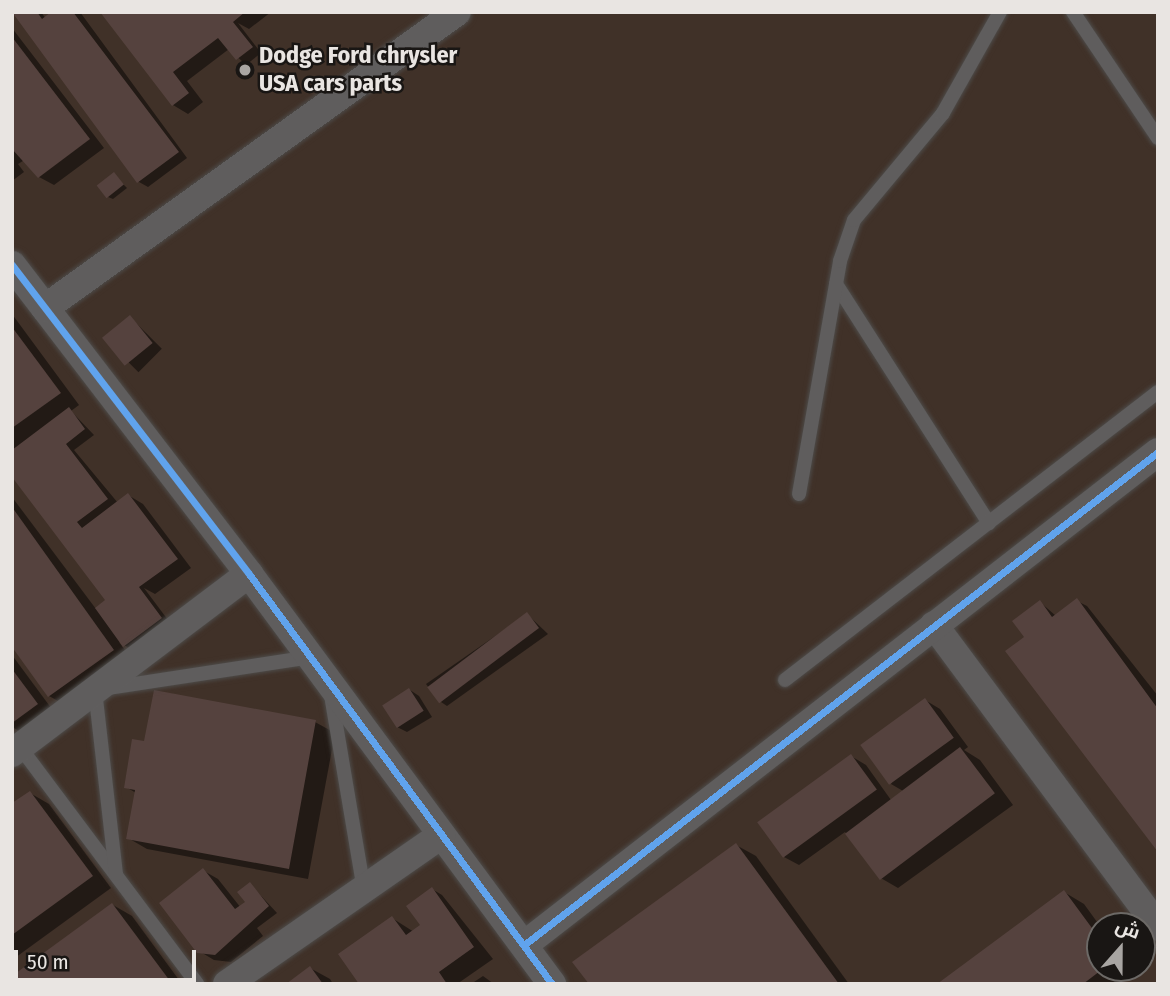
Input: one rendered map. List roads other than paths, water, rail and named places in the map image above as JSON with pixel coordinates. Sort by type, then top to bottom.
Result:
[{"type":"street","points":[[45,308],[457,12]]},
{"type":"street","points":[[12,265],[249,573],[552,984]]},
{"type":"street","points":[[524,946],[1158,452]]},
{"type":"street","points":[[16,750],[249,573]]},
{"type":"street","points":[[934,625],[1158,927]]},
{"type":"street","points":[[227,984],[441,835]]},
{"type":"lane","points":[[799,494],[846,240],[860,210],[943,113],[1000,12]]},
{"type":"lane","points":[[1073,12],[1158,138]]},
{"type":"lane","points":[[836,284],[989,523]]},
{"type":"lane","points":[[785,680],[1158,392]]},
{"type":"lane","points":[[116,874],[95,690],[310,657]]},
{"type":"lane","points":[[329,684],[364,890]]},
{"type":"lane","points":[[16,750],[116,874],[197,984]]},
{"type":"place","name":"Dodge Ford chrysler USA cars parts","points":[[245,70]]}]
